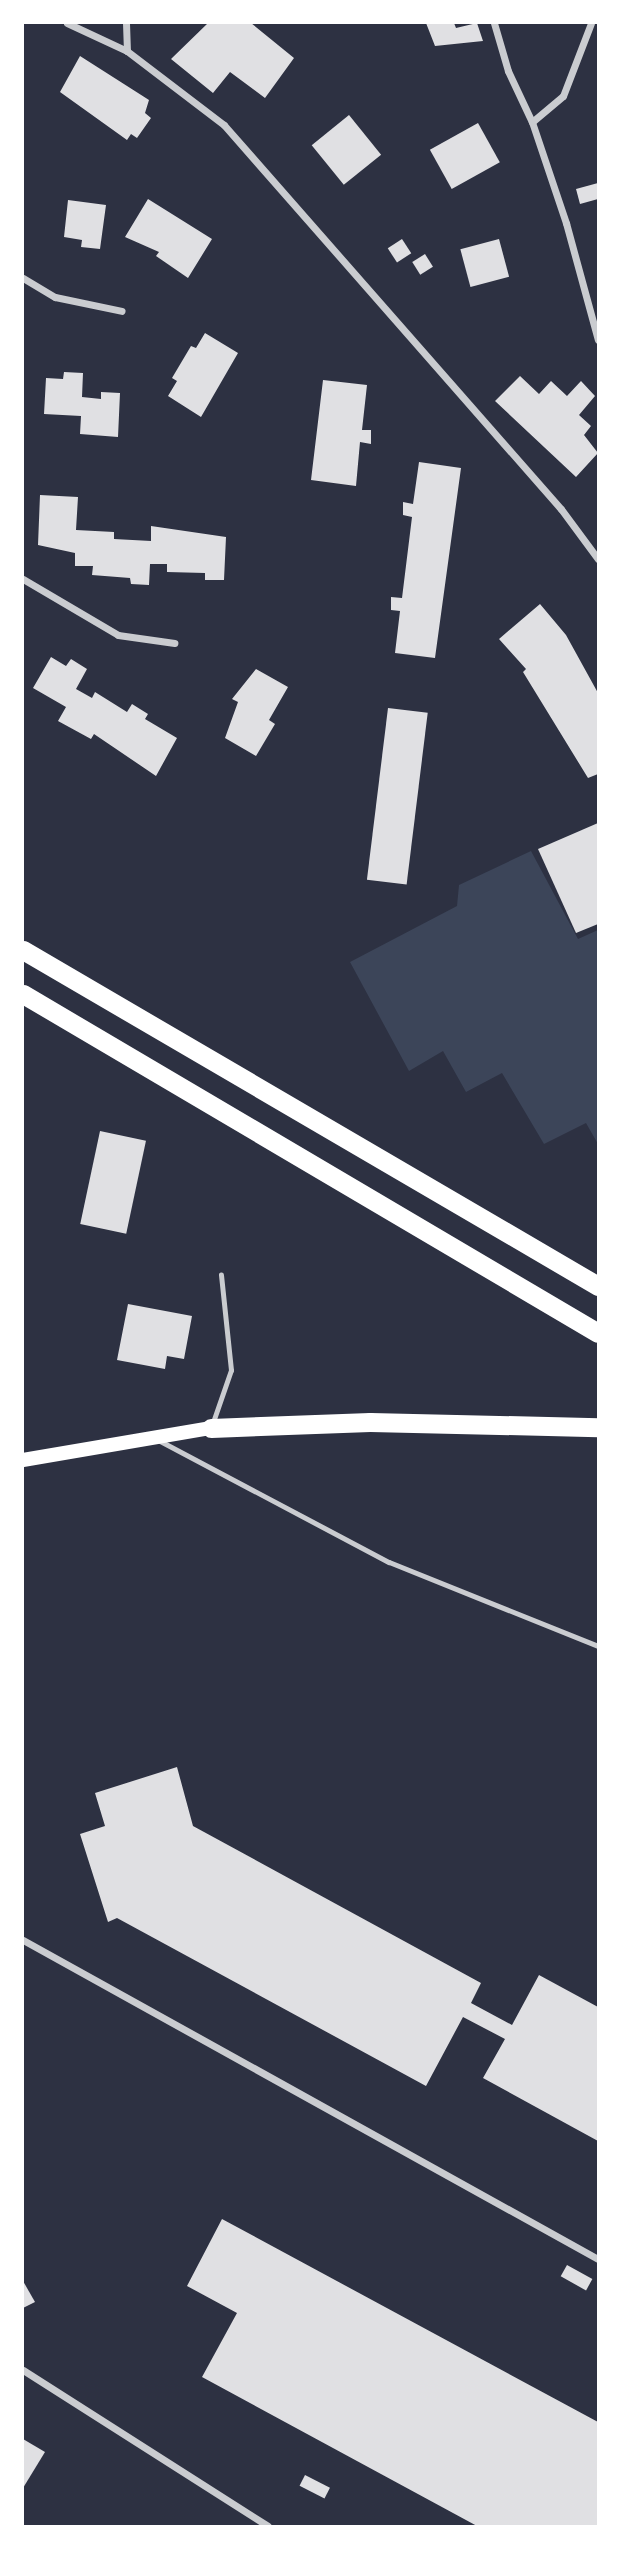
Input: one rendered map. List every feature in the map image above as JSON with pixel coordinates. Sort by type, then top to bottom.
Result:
[{"type":"highway","points":[[23,950],[598,1286]]},
{"type":"highway","points":[[23,994],[598,1333]]},
{"type":"highway","points":[[211,1428],[370,1422],[598,1427]]},
{"type":"main road","points":[[23,1460],[211,1428]]},
{"type":"street","points":[[67,23],[127,51],[224,125],[561,509],[598,559]]},
{"type":"street","points":[[126,23],[127,51]]},
{"type":"street","points":[[494,23],[508,71],[532,122],[598,340]]},
{"type":"street","points":[[532,122],[563,96],[591,23]]},
{"type":"street","points":[[23,278],[55,297],[122,311]]},
{"type":"street","points":[[23,579],[118,635],[174,643]]},
{"type":"street","points":[[23,1940],[598,2259]]},
{"type":"street","points":[[23,2370],[268,2526]]},
{"type":"lane","points":[[211,1428],[231,1370],[221,1275]]},
{"type":"lane","points":[[154,1438],[389,1562],[598,1646]]},
{"type":"shaded area","points":[[531,851],[578,939],[598,930],[598,1144],[586,1123],[544,1144],[502,1073],[466,1092],[443,1051],[409,1071],[350,962],[457,906],[459,885]]},
{"type":"building","points":[[208,23],[251,23],[294,58],[265,98],[230,72],[213,93],[171,59]]},
{"type":"building","points":[[426,23],[454,23],[456,28],[477,23],[483,41],[435,46]]},
{"type":"building","points":[[80,56],[149,100],[145,113],[151,118],[137,138],[131,134],[127,140],[60,92]]},
{"type":"building","points":[[349,115],[381,155],[344,185],[312,145]]},
{"type":"building","points":[[478,123],[500,162],[452,189],[430,150]]},
{"type":"building","points":[[598,183],[598,199],[580,204],[576,189]]},
{"type":"building","points":[[148,199],[212,239],[188,278],[156,256],[159,252],[125,237]]},
{"type":"building","points":[[68,200],[106,205],[100,249],[81,247],[82,240],[64,237]]},
{"type":"building","points":[[402,239],[411,253],[397,263],[388,248]]},
{"type":"building","points":[[499,239],[509,277],[470,287],[460,249]]},
{"type":"building","points":[[425,254],[433,267],[420,275],[412,262]]},
{"type":"building","points":[[205,333],[238,353],[201,417],[168,396],[177,381],[172,378],[191,346],[196,348]]},
{"type":"building","points":[[64,372],[83,373],[82,397],[101,399],[101,392],[120,393],[118,437],[80,434],[81,416],[44,414],[46,378],[63,379]]},
{"type":"building","points":[[520,376],[539,394],[551,381],[567,396],[581,381],[595,396],[579,415],[591,426],[584,435],[598,453],[576,477],[495,401]]},
{"type":"building","points":[[323,380],[367,385],[362,430],[371,430],[371,444],[360,442],[356,486],[311,480]]},
{"type":"building","points":[[419,462],[461,468],[435,658],[395,653],[400,611],[391,610],[391,597],[402,598],[412,517],[403,515],[403,502],[413,504]]},
{"type":"building","points":[[40,495],[78,497],[76,530],[114,532],[114,539],[151,541],[151,526],[226,537],[224,580],[205,580],[205,573],[167,572],[167,564],[150,564],[149,585],[131,584],[130,578],[92,575],[93,566],[75,566],[75,553],[38,545]]},
{"type":"building","points":[[540,604],[566,635],[598,693],[598,774],[588,778],[523,672],[526,669],[499,639]]},
{"type":"building","points":[[51,657],[66,666],[71,659],[87,669],[76,689],[92,698],[95,692],[127,712],[132,704],[148,714],[145,719],[177,738],[156,776],[94,734],[91,739],[58,721],[66,707],[33,688]]},
{"type":"building","points":[[256,669],[288,687],[269,720],[275,724],[256,756],[225,738],[238,702],[232,699]]},
{"type":"building","points":[[388,708],[428,713],[407,885],[367,880]]},
{"type":"building","points":[[598,823],[598,924],[576,933],[538,849]]},
{"type":"building","points":[[100,1131],[146,1141],[126,1234],[80,1224]]},
{"type":"building","points":[[128,1304],[192,1316],[184,1359],[167,1356],[165,1369],[117,1360]]},
{"type":"building","points":[[177,1767],[193,1826],[481,1983],[471,2003],[512,2025],[539,1975],[598,2007],[598,2141],[483,2078],[505,2039],[463,2017],[426,2086],[117,1918],[108,1922],[80,1834],[105,1826],[95,1793]]},
{"type":"building","points":[[222,2219],[598,2422],[598,2526],[477,2526],[202,2377],[237,2313],[187,2286]]},
{"type":"building","points":[[567,2265],[592,2279],[586,2290],[561,2276]]},
{"type":"building","points":[[23,2281],[35,2302],[23,2308]]},
{"type":"building","points":[[23,2439],[45,2452],[23,2488]]},
{"type":"building","points":[[305,2475],[330,2488],[325,2498],[300,2486]]}]
